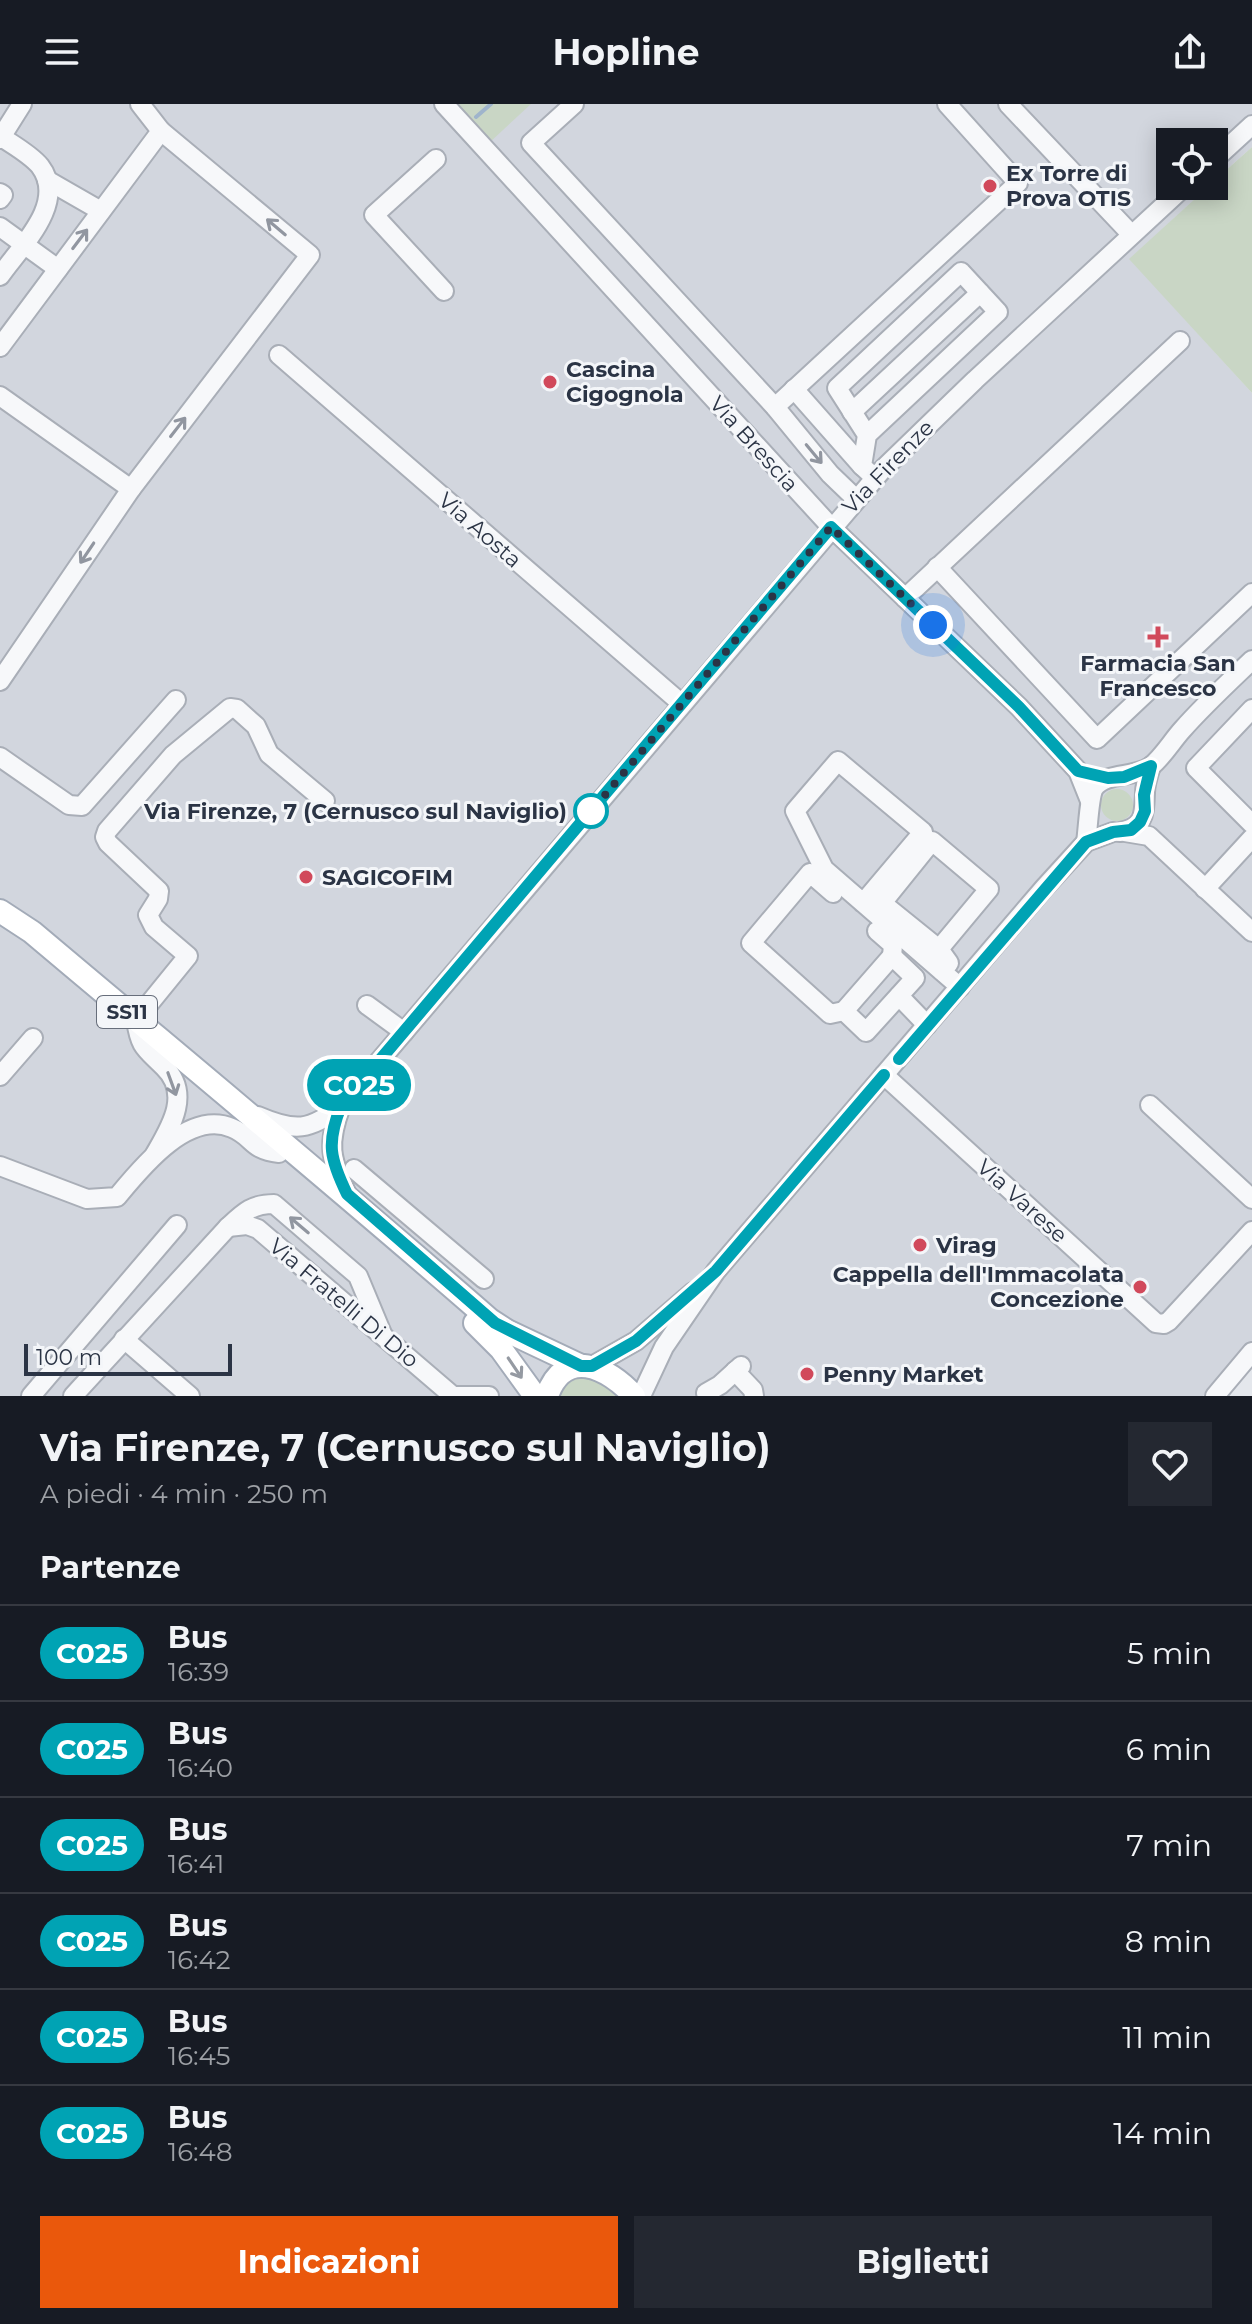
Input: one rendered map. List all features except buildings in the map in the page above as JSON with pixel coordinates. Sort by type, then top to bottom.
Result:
[{"type":"main road","name":"SS11","points":[[0,897],[32,932]]},
{"type":"main road","name":"SS11","points":[[0,911],[32,932],[221,1093],[279,1153],[487,1333],[535,1396]]},
{"type":"main road","name":"SS11","points":[[221,1093],[347,1194],[495,1323],[586,1366],[610,1373],[634,1396]]},
{"type":"main road","points":[[547,1396],[561,1374],[586,1366]]},
{"type":"street","points":[[0,276],[46,209],[49,195],[47,180],[35,161],[1,137],[22,104]]},
{"type":"street","points":[[0,681],[131,489],[310,255],[161,131],[140,104]]},
{"type":"street","name":"Via Brescia","points":[[444,104],[831,527],[1019,707],[1061,752],[1078,771],[1090,807]]},
{"type":"street","points":[[574,104],[531,143],[856,499]]},
{"type":"street","points":[[775,407],[1018,183],[947,104]]},
{"type":"street","points":[[1008,104],[1131,234]]},
{"type":"street","points":[[1228,147],[1252,125]]},
{"type":"street","points":[[0,347],[161,131]]},
{"type":"street","points":[[436,159],[374,215],[444,291]]},
{"type":"street","points":[[47,180],[101,211]]},
{"type":"street","name":"Via Firenze","points":[[248,1112],[282,1126],[300,1127],[324,1120],[341,1106],[856,499],[868,472],[975,380],[1169,200]]},
{"type":"street","points":[[0,227],[58,269]]},
{"type":"street","points":[[867,435],[998,312],[961,272],[837,388],[867,435],[868,472]]},
{"type":"street","points":[[852,412],[980,293]]},
{"type":"street","points":[[905,598],[1180,341]]},
{"type":"street","name":"Via Aosta","points":[[279,355],[682,704]]},
{"type":"street","points":[[794,389],[868,472]]},
{"type":"street","points":[[0,396],[131,489]]},
{"type":"street","points":[[937,567],[1097,739],[1252,593]]},
{"type":"street","points":[[1086,842],[1094,789],[1151,766],[1200,710],[1252,660]]},
{"type":"street","points":[[0,757],[69,805],[82,806],[176,700]]},
{"type":"street","points":[[155,1154],[176,1113],[176,1087],[167,1070],[141,1045],[136,1020],[188,956],[149,921],[149,911],[158,899],[159,891],[108,843],[105,837],[109,828],[173,755],[230,708],[237,709],[256,726],[264,748],[272,757],[325,801]]},
{"type":"street","points":[[1252,709],[1196,768],[1252,824]]},
{"type":"street","points":[[1061,752],[1086,727]]},
{"type":"street","points":[[863,903],[923,832],[838,761],[795,811],[824,869],[863,903],[942,971],[960,987]]},
{"type":"street","points":[[641,1396],[664,1347],[716,1271],[960,987],[1086,842],[1136,826],[1145,803],[1151,766]]},
{"type":"street","points":[[1078,771],[1137,784],[1145,803],[1149,836]]},
{"type":"street","points":[[1090,807],[1097,824],[1119,832],[1149,836],[1252,932]]},
{"type":"street","points":[[1205,889],[1252,838]]},
{"type":"street","points":[[939,949],[989,889],[932,841],[882,903],[939,949],[949,963],[942,971]]},
{"type":"street","points":[[810,873],[893,945],[892,956],[844,1011],[830,1014],[751,943],[810,873]]},
{"type":"street","points":[[844,1011],[866,1032],[915,978],[892,956]]},
{"type":"street","points":[[899,996],[927,1025]]},
{"type":"street","points":[[367,1005],[404,1032]]},
{"type":"street","points":[[0,1076],[33,1038]]},
{"type":"street","name":"Via Varese","points":[[884,1075],[1154,1322],[1162,1324],[1169,1321],[1252,1231]]},
{"type":"street","points":[[1150,1105],[1252,1199]]},
{"type":"street","name":"Via Firenze","points":[[341,1106],[331,1144],[337,1173],[347,1194]]},
{"type":"street","points":[[0,1166],[87,1199],[117,1197],[155,1154],[185,1133],[213,1125],[235,1129],[262,1151],[279,1153]]},
{"type":"street","points":[[354,1169],[484,1279]]},
{"type":"street","name":"Via Fratelli Di Dio","points":[[73,1396],[228,1227],[251,1207],[274,1204],[358,1276],[383,1336]]},
{"type":"street","points":[[388,1230],[404,1211]]},
{"type":"street","points":[[31,1396],[177,1225]]},
{"type":"street","name":"Via Fratelli Di Dio","points":[[228,1227],[242,1225],[258,1229],[453,1396],[489,1396]]},
{"type":"street","points":[[586,1366],[636,1341],[716,1271]]},
{"type":"street","name":"Via Fratelli Di Dio","points":[[336,1296],[355,1289],[358,1276]]},
{"type":"street","points":[[124,1339],[190,1396]]},
{"type":"street","points":[[1215,1396],[1252,1352]]},
{"type":"street","points":[[706,1393],[738,1368],[754,1396]]},
{"type":"shaded area","points":[[0,104],[1252,104],[1252,147],[1228,168],[1228,128],[1156,128],[1156,200],[1194,200],[1130,259],[1252,393],[1252,1342],[1203,1396],[0,1396]]},
{"type":"green space","points":[[453,104],[531,104],[489,143]]},
{"type":"green space","points":[[1252,147],[1252,393],[1129,259],[1194,200],[1228,200],[1228,168]]},
{"type":"green space","points":[[1117,789],[1128,794],[1133,805],[1128,816],[1117,821],[1106,816],[1101,805],[1106,794]]},
{"type":"green space","points":[[569,1377],[594,1377],[618,1396],[555,1396]]},
{"type":"waterway","points":[[476,117],[491,104]]},
{"type":"bus line","name":"C025","points":[[884,1075],[716,1271],[636,1341],[592,1366],[581,1366],[545,1350],[490,1320],[347,1194],[331,1152],[333,1127],[341,1106],[831,527],[1019,707],[1078,771],[1108,778],[1124,777],[1151,766],[1144,795],[1145,811],[1140,822],[1131,830],[1113,832],[1086,842],[899,1059]]},
{"type":"place","name":"Ex Torre di Prova OTIS","points":[[990,186]]},
{"type":"place","name":"Cascina Cigognola","points":[[550,382]]},
{"type":"place","name":"Farmacia San Francesco","points":[[1158,637]]},
{"type":"place","name":"Via Firenze, 7 (Cernusco sul Naviglio)","points":[[591,811]]},
{"type":"place","name":"SAGICOFIM","points":[[306,877]]},
{"type":"place","name":"Virag","points":[[920,1245]]},
{"type":"place","name":"Cappella dell'Immacolata Concezione","points":[[1140,1287]]},
{"type":"place","name":"Penny Market","points":[[807,1374]]},
{"type":"route","points":[[591,811],[589,814],[831,527],[933,625]]}]
